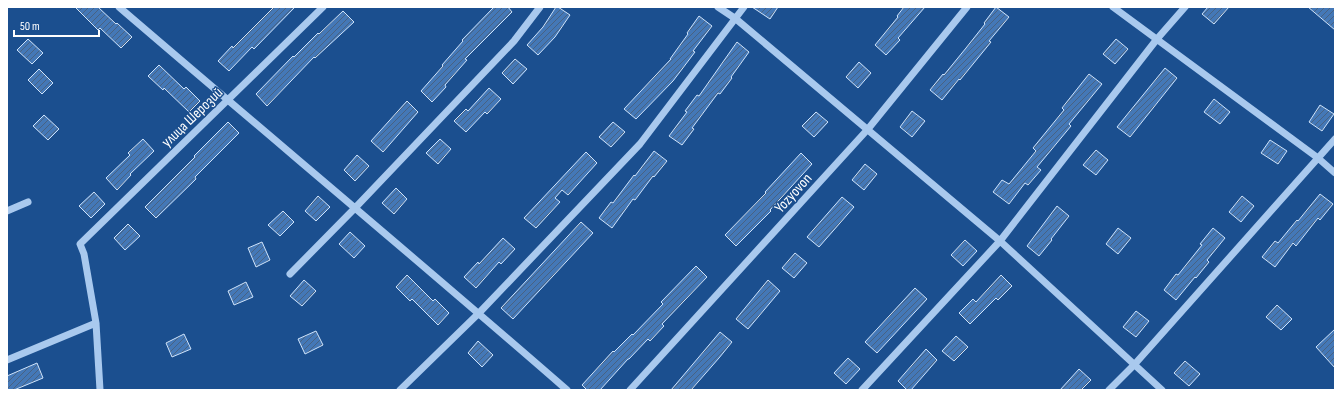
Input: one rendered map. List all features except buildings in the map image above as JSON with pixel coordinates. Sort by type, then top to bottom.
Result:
[{"type":"street","points":[[119,7],[568,390]]},
{"type":"street","name":"улица Шерозий","points":[[96,324],[84,254],[80,244],[323,7]]},
{"type":"street","points":[[290,274],[514,41],[540,7]]},
{"type":"street","points":[[718,7],[736,19],[1000,241],[1162,390]]},
{"type":"street","points":[[400,390],[478,313],[640,144],[744,7]]},
{"type":"street","name":"Yozyovon","points":[[630,390],[868,129],[967,7]]},
{"type":"street","points":[[1113,7],[1318,158],[1335,173]]},
{"type":"street","points":[[862,390],[1000,241],[1157,39],[1185,7]]},
{"type":"street","points":[[1109,390],[1134,365],[1335,139]]},
{"type":"street","points":[[7,211],[28,202]]},
{"type":"street","points":[[7,360],[96,324],[100,390]]}]
